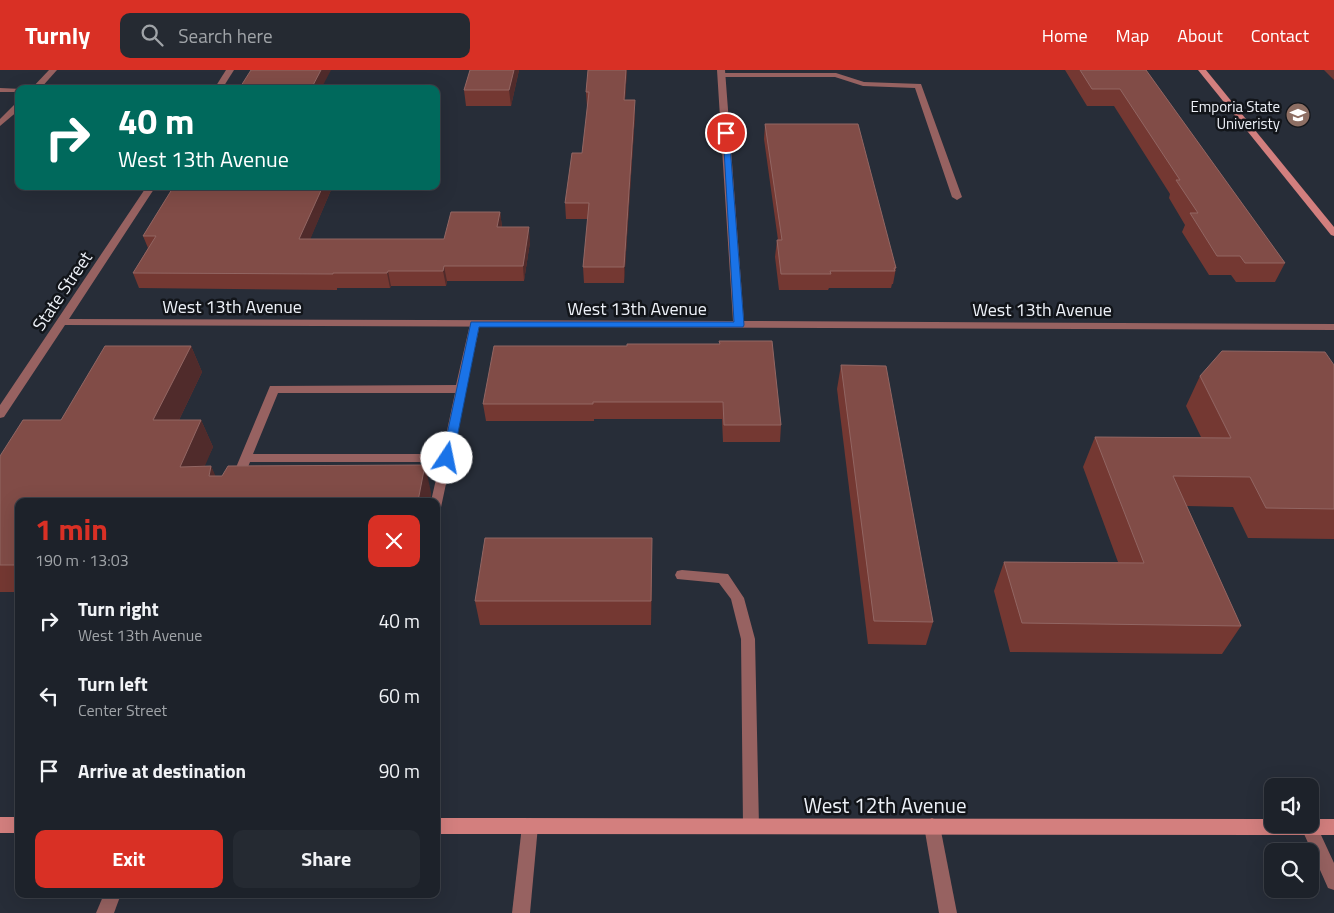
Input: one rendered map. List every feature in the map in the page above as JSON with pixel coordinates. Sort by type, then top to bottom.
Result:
[{"type":"main road","points":[[1202,70],[1334,233]]},
{"type":"main road","points":[[0,824],[15,824]]},
{"type":"main road","name":"West 12th Avenue","points":[[440,826],[1264,827]]},
{"type":"main road","name":"West 12th Avenue","points":[[1319,827],[1334,827]]},
{"type":"street","points":[[39,85],[53,70]]},
{"type":"street","points":[[221,85],[230,70]]},
{"type":"street","points":[[739,325],[721,73],[836,76],[863,84],[918,86],[957,197]]},
{"type":"street","points":[[0,90],[15,90]]},
{"type":"street","points":[[0,124],[15,109]]},
{"type":"street","name":"State Street","points":[[0,414],[149,190]]},
{"type":"street","name":"West 13th Avenue","points":[[60,322],[1334,327]]},
{"type":"street","points":[[438,498],[475,324]]},
{"type":"street","points":[[229,498],[274,389],[461,389]]},
{"type":"street","points":[[246,458],[447,458]]},
{"type":"street","points":[[682,575],[723,578],[737,598],[748,638],[751,826]]},
{"type":"street","points":[[520,913],[530,826]]},
{"type":"street","points":[[932,826],[948,913]]},
{"type":"street","points":[[1312,833],[1334,882]]},
{"type":"street","points":[[105,913],[111,898]]},
{"type":"building","points":[[251,70],[321,70],[313,85],[242,85]]},
{"type":"building","points":[[470,70],[514,70],[509,90],[464,90]]},
{"type":"building","points":[[588,70],[626,70],[624,100],[635,100],[624,267],[583,267],[589,203],[565,203],[572,153],[582,153],[589,92],[586,92]]},
{"type":"building","points":[[1080,70],[1146,70],[1285,263],[1245,263],[1240,256],[1217,256],[1190,213],[1198,213],[1176,180],[1180,180],[1120,89],[1092,89]]},
{"type":"building","points":[[765,124],[858,124],[896,268],[894,268],[895,271],[830,271],[831,274],[781,274],[777,240],[782,240]]},
{"type":"building","points":[[172,190],[321,190],[299,239],[444,239],[451,212],[500,212],[497,227],[529,227],[523,266],[444,266],[443,271],[388,271],[387,273],[133,273],[156,236],[143,236]]},
{"type":"building","points":[[719,341],[772,341],[781,425],[724,425],[723,402],[483,404],[494,346],[720,344]]},
{"type":"building","points":[[105,346],[191,346],[153,420],[201,420],[180,467],[211,466],[209,476],[222,476],[228,466],[425,465],[419,498],[15,498],[15,565],[0,565],[0,456],[23,420],[61,420]]},
{"type":"building","points":[[1222,351],[1325,352],[1334,365],[1334,509],[1266,508],[1250,477],[1173,476],[1241,626],[1022,623],[1004,562],[1144,563],[1095,437],[1231,438],[1200,376]]},
{"type":"building","points":[[841,365],[886,366],[933,622],[874,621]]},
{"type":"building","points":[[485,538],[652,538],[651,601],[475,601]]},
{"type":"place","name":"Emporia State Univeristy","points":[[1298,115]]},
{"type":"route","points":[[447,458],[475,324],[739,325],[726,133]]}]
